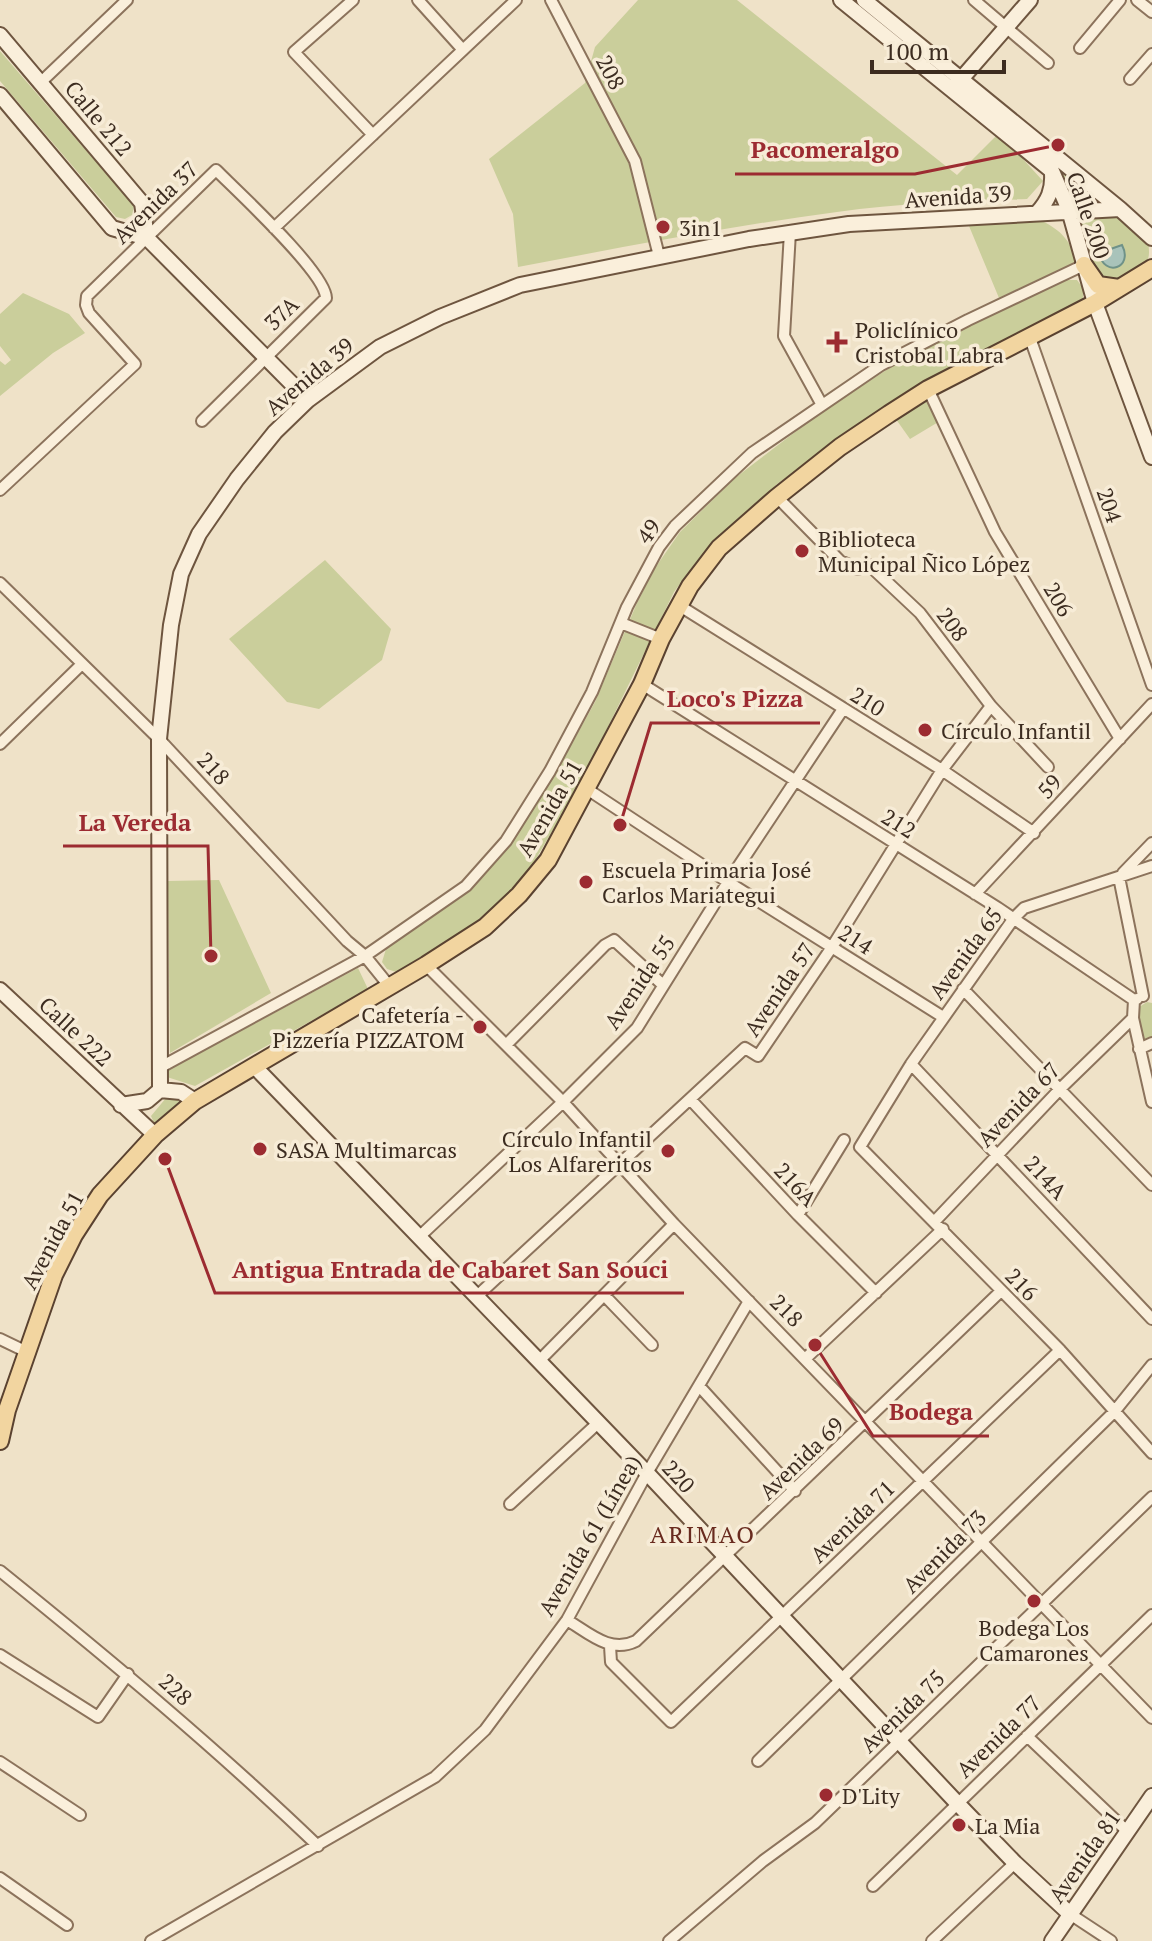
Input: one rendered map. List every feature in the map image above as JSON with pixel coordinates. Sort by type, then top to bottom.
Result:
[{"type":"main road","points":[[1084,265],[1098,285],[1119,288]]},
{"type":"main road","name":"Avenida 51","points":[[0,1441],[7,1410],[54,1275],[74,1235],[100,1195],[149,1130],[426,965],[485,927],[519,895],[548,860],[642,684],[661,639],[707,562],[777,497],[840,447],[928,389],[1095,303],[1152,268]]},
{"type":"street","points":[[40,83],[127,0]]},
{"type":"street","points":[[353,0],[294,52],[373,135]]},
{"type":"street","points":[[418,0],[463,50]]},
{"type":"street","points":[[274,228],[516,0]]},
{"type":"street","name":"208","points":[[551,0],[635,161],[659,256]]},
{"type":"street","name":"Calle 200","points":[[841,0],[1052,171],[1069,210],[1095,303],[1152,457]]},
{"type":"street","name":"Calle 200","points":[[864,0],[1152,238]]},
{"type":"street","points":[[974,0],[1048,63]]},
{"type":"street","points":[[951,92],[1030,0]]},
{"type":"street","points":[[1080,48],[1120,0]]},
{"type":"street","points":[[1137,0],[1152,12]]},
{"type":"street","name":"Calle 212","points":[[0,35],[142,203],[147,238]]},
{"type":"street","points":[[1130,79],[1152,54]]},
{"type":"street","points":[[0,95],[112,228],[147,238],[308,400]]},
{"type":"street","name":"Avenida 37","points":[[0,490],[135,364],[89,313],[87,296],[216,170],[274,228]]},
{"type":"street","points":[[1052,171],[1053,186],[1037,213],[1058,219],[1077,241]]},
{"type":"street","name":"Avenida 39","points":[[160,1090],[159,739],[171,625],[181,574],[199,534],[246,467],[275,432],[308,400],[366,355],[440,317],[520,285],[659,256],[849,224],[1120,209]]},
{"type":"street","name":"37A","points":[[202,421],[326,298],[326,290],[310,268],[274,228]]},
{"type":"street","points":[[790,232],[784,336],[822,405]]},
{"type":"street","name":"49","points":[[159,1068],[377,949],[466,886],[506,841],[550,771],[592,692],[621,623],[659,547],[675,526],[752,453],[881,365],[1084,265]]},
{"type":"street","name":"204","points":[[1030,338],[1152,685]]},
{"type":"street","name":"206","points":[[928,389],[995,532],[1120,739]]},
{"type":"street","name":"208","points":[[777,497],[840,561],[858,569],[869,565],[920,613],[991,706],[1048,767]]},
{"type":"street","name":"218","points":[[0,583],[159,739],[347,941],[365,956],[390,987]]},
{"type":"street","name":"210","points":[[680,606],[942,770],[1034,833]]},
{"type":"street","points":[[621,623],[661,639]]},
{"type":"street","points":[[0,744],[82,664]]},
{"type":"street","name":"212","points":[[642,684],[795,783],[1143,998]]},
{"type":"street","name":"59","points":[[975,894],[1152,704]]},
{"type":"street","name":"Avenida 57","points":[[476,1297],[745,1048],[758,1056],[832,947],[942,770],[991,706]]},
{"type":"street","name":"Avenida 55","points":[[419,1237],[637,1028],[728,882],[843,709]]},
{"type":"street","name":"214","points":[[587,789],[943,1017]]},
{"type":"street","name":"Avenida 65","points":[[860,1147],[911,1064],[1014,918],[1024,908],[1119,877],[1152,843]]},
{"type":"street","points":[[1152,866],[1119,877],[1143,998],[1133,1018],[1152,1102]]},
{"type":"street","points":[[506,1045],[605,945],[614,940],[663,985]]},
{"type":"street","name":"218","points":[[426,965],[563,1102],[674,1224],[1152,1718]]},
{"type":"street","points":[[963,989],[1152,1185]]},
{"type":"street","name":"Calle 222","points":[[0,990],[149,1130]]},
{"type":"street","name":"Avenida 67","points":[[935,1221],[1061,1088],[1133,1018]]},
{"type":"street","points":[[1139,1049],[1152,1043]]},
{"type":"street","name":"214A","points":[[911,1064],[1152,1319]]},
{"type":"street","name":"220","points":[[255,1067],[647,1473],[958,1804],[1070,1914]]},
{"type":"street","points":[[149,1130],[143,1109],[160,1090],[181,1092],[195,1101]]},
{"type":"street","name":"216A","points":[[690,1099],[876,1293]]},
{"type":"street","points":[[121,1105],[147,1101]]},
{"type":"street","points":[[798,1215],[844,1140]]},
{"type":"street","name":"216","points":[[860,1147],[1060,1350],[1152,1453]]},
{"type":"street","points":[[539,1361],[674,1224]]},
{"type":"street","points":[[806,1358],[943,1229]]},
{"type":"street","name":"Avenida 69","points":[[610,1646],[624,1647],[636,1641],[1001,1291]]},
{"type":"street","points":[[604,1295],[652,1345]]},
{"type":"street","name":"Avenida 61 (Línea)","points":[[151,1941],[435,1777],[485,1730],[567,1620],[647,1473],[749,1301]]},
{"type":"street","points":[[0,1339],[27,1352]]},
{"type":"street","name":"Avenida 71","points":[[610,1646],[611,1662],[671,1722],[1060,1350]]},
{"type":"street","name":"Avenida 73","points":[[758,1761],[1114,1412],[1152,1365]]},
{"type":"street","points":[[700,1387],[795,1491]]},
{"type":"street","points":[[510,1504],[598,1423]]},
{"type":"street","name":"Avenida 75","points":[[669,1941],[763,1861],[815,1823],[1152,1497]]},
{"type":"street","name":"228","points":[[0,1571],[128,1674],[261,1791],[318,1846]]},
{"type":"street","name":"Avenida 77","points":[[873,1886],[1152,1615]]},
{"type":"street","points":[[567,1620],[610,1646]]},
{"type":"street","points":[[0,1655],[98,1717],[128,1674]]},
{"type":"street","points":[[1027,1736],[1128,1832]]},
{"type":"street","points":[[0,1762],[80,1815]]},
{"type":"street","name":"Avenida 81","points":[[1052,1941],[1152,1796]]},
{"type":"street","points":[[932,1941],[1015,1863]]},
{"type":"street","points":[[0,1878],[67,1925]]},
{"type":"street","points":[[1070,1914],[1111,1941]]},
{"type":"green space","points":[[638,0],[737,0],[957,175],[999,133],[1043,181],[1027,199],[908,204],[837,212],[717,230],[518,267],[513,214],[489,159],[585,83],[595,47]]},
{"type":"green space","points":[[0,51],[134,206],[132,215],[125,219],[116,217],[0,81]]},
{"type":"green space","points":[[962,87],[1110,206],[1075,205],[1060,171],[960,89]]},
{"type":"green space","points":[[1115,214],[1148,242],[1149,254],[1147,261],[1139,268],[1122,278],[1106,282],[1093,273],[1079,225],[1088,215]]},
{"type":"green space","points":[[1035,218],[1062,234],[1071,246],[1076,262],[999,298],[969,226]]},
{"type":"green space","points":[[1067,280],[1077,280],[1083,288],[1083,301],[835,443],[777,484],[737,520],[697,561],[674,592],[580,784],[527,874],[487,916],[399,973],[387,969],[382,962],[386,949],[472,889],[511,844],[553,778],[595,702],[637,603],[655,568],[680,532],[735,478],[820,413],[891,367]]},
{"type":"green space","points":[[23,293],[69,314],[85,333],[53,353],[0,396],[0,361],[5,365],[11,360],[0,346],[0,314]]},
{"type":"green space","points":[[927,397],[940,421],[910,439],[893,415]]},
{"type":"green space","points":[[325,560],[391,629],[382,660],[319,709],[287,702],[229,639]]},
{"type":"green space","points":[[219,880],[271,993],[170,1053],[168,881]]},
{"type":"green space","points":[[358,968],[368,989],[195,1086],[167,1077],[166,1071]]},
{"type":"green space","points":[[1147,1002],[1152,1003],[1152,1039],[1143,1042],[1136,1009]]},
{"type":"green space","points":[[166,1098],[178,1100],[180,1104],[155,1125],[151,1116]]},
{"type":"water","points":[[1122,245],[1125,253],[1121,264],[1112,268],[1106,266],[1099,253]]},
{"type":"place","name":"Pacomeralgo","points":[[1058,145]]},
{"type":"place","name":"3in1","points":[[663,227]]},
{"type":"place","name":"Policlínico Cristobal Labra","points":[[837,342]]},
{"type":"place","name":"Biblioteca Municipal Ñico López","points":[[802,551]]},
{"type":"place","name":"Círculo Infantil","points":[[925,730]]},
{"type":"place","name":"Loco's Pizza","points":[[620,825]]},
{"type":"place","name":"Escuela Primaria José Carlos Mariategui","points":[[586,882]]},
{"type":"place","name":"La Vereda","points":[[211,956]]},
{"type":"place","name":"Cafetería - Pizzería PIZZATOM","points":[[480,1027]]},
{"type":"place","name":"SASA Multimarcas","points":[[260,1149]]},
{"type":"place","name":"Círculo Infantil Los Alfareritos","points":[[668,1151]]},
{"type":"place","name":"Antigua Entrada de Cabaret San Souci","points":[[165,1159]]},
{"type":"place","name":"Bodega","points":[[815,1345]]},
{"type":"place","name":"Bodega Los Camarones","points":[[1034,1601]]},
{"type":"place","name":"D'Lity","points":[[826,1795]]},
{"type":"place","name":"La Mia","points":[[959,1825]]},
{"type":"district","name":"ARIMAO","points":[[703,1534]]}]
